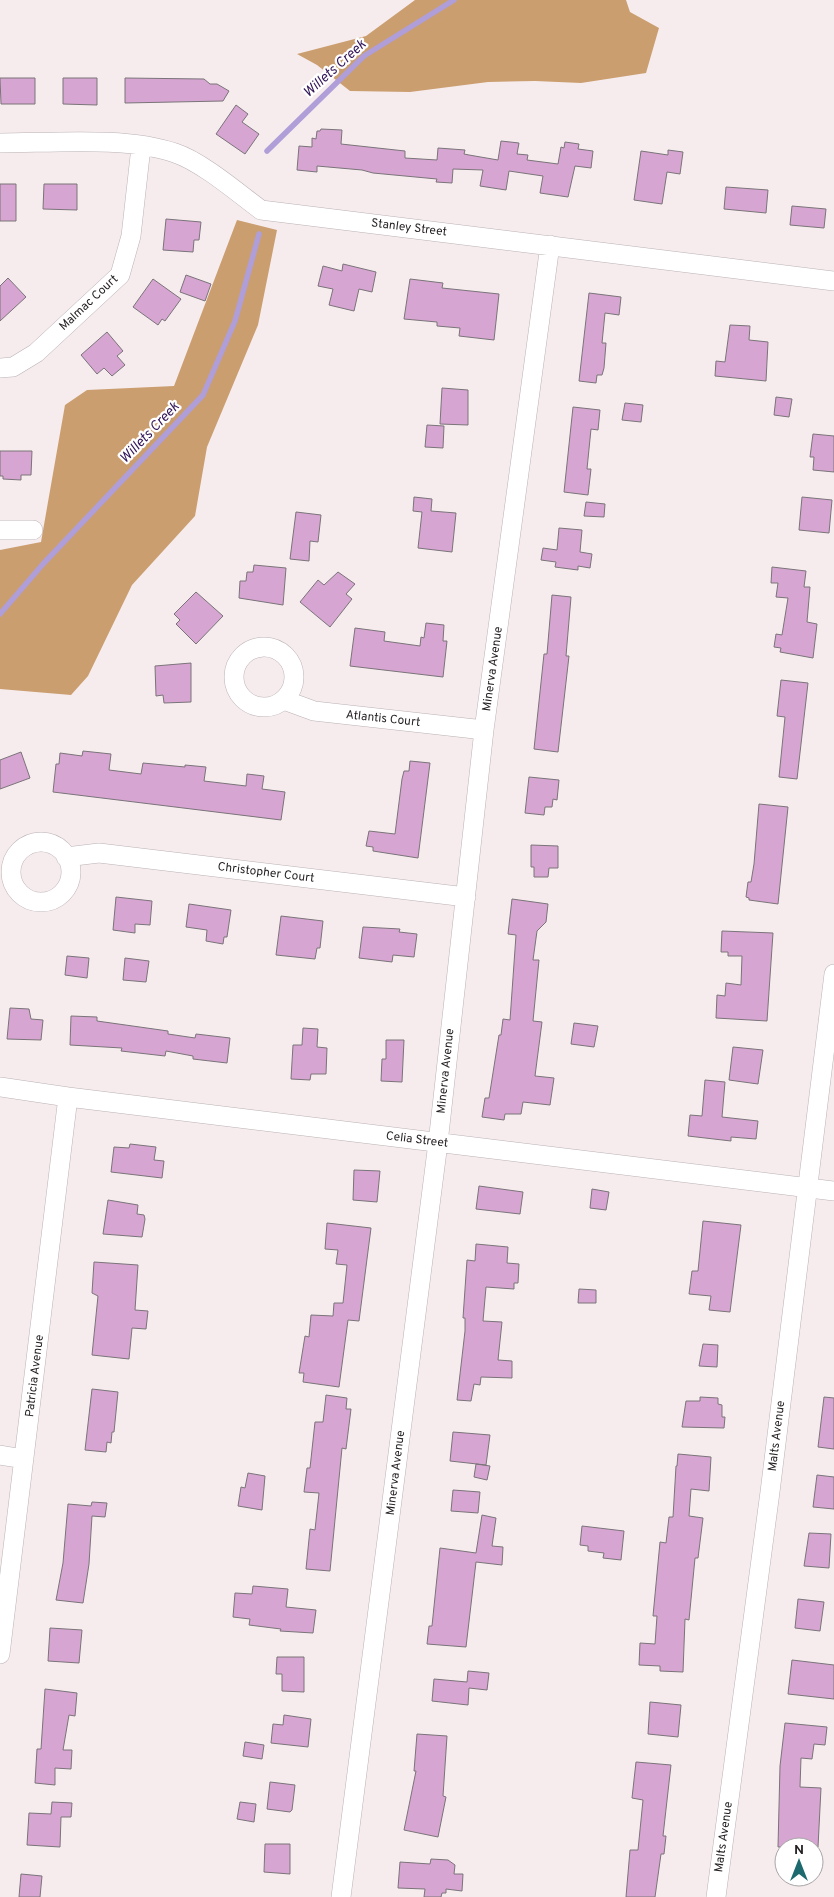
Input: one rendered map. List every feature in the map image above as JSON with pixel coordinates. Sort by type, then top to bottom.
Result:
[{"type":"street","name":"Stanley Street","points":[[0,143],[80,142],[141,147],[176,153],[261,210],[834,281]]},
{"type":"street","name":"Malmac Court","points":[[0,368],[13,367],[36,353],[120,274],[131,236],[141,147]]},
{"type":"street","name":"Minerva Avenue","points":[[341,1897],[438,1143],[484,730],[550,245]]},
{"type":"street","points":[[0,530],[33,530]]},
{"type":"street","name":"Atlantis Court","points":[[284,700],[314,711],[484,730]]},
{"type":"street","name":"Christopher Court","points":[[66,856],[98,853],[466,897]]},
{"type":"street","name":"Malts Avenue","points":[[716,1897],[834,974]]},
{"type":"street","name":"Celia Street","points":[[0,1087],[438,1143],[834,1190]]},
{"type":"street","name":"Patricia Avenue","points":[[0,1654],[68,1097]]},
{"type":"street","points":[[0,1455],[24,1460]]},
{"type":"shaded area","points":[[415,0],[626,0],[630,12],[659,28],[646,73],[581,83],[535,81],[488,82],[410,92],[350,91],[317,65],[297,54],[366,36]]},
{"type":"shaded area","points":[[237,220],[277,230],[258,325],[207,447],[195,516],[132,585],[88,676],[71,695],[0,689],[0,550],[41,542],[65,405],[87,390],[174,386]]},
{"type":"building","points":[[0,78],[35,78],[35,104],[1,104]]},
{"type":"building","points":[[63,78],[97,78],[97,105],[63,104]]},
{"type":"building","points":[[125,78],[204,79],[210,84],[217,84],[229,91],[223,101],[125,103]]},
{"type":"building","points":[[236,105],[248,114],[242,122],[259,134],[245,154],[216,134]]},
{"type":"building","points":[[321,129],[342,130],[341,144],[405,151],[405,158],[437,160],[438,148],[465,150],[464,154],[498,160],[501,141],[519,143],[517,154],[528,155],[527,160],[558,164],[561,147],[564,148],[565,142],[579,144],[578,149],[593,151],[591,168],[575,166],[568,197],[540,193],[543,176],[509,171],[506,190],[480,186],[483,170],[453,169],[452,183],[436,182],[437,179],[317,166],[317,172],[297,170],[299,146],[312,147],[312,138],[316,139],[317,131]]},
{"type":"building","points":[[668,150],[683,152],[680,174],[667,172],[662,204],[634,200],[641,151],[668,155]]},
{"type":"building","points":[[0,184],[16,184],[16,221],[0,221]]},
{"type":"building","points":[[44,184],[77,184],[77,210],[43,209]]},
{"type":"building","points":[[726,187],[768,190],[766,213],[724,209]]},
{"type":"building","points":[[792,206],[826,209],[824,228],[790,225]]},
{"type":"building","points":[[166,219],[201,222],[199,240],[194,240],[193,252],[163,250]]},
{"type":"building","points":[[343,264],[376,272],[372,292],[359,289],[354,311],[329,305],[333,289],[318,286],[323,266],[342,271]]},
{"type":"building","points":[[186,275],[211,284],[205,301],[180,292]]},
{"type":"building","points":[[8,278],[26,297],[0,321],[0,286]]},
{"type":"building","points":[[153,279],[181,299],[165,321],[162,319],[158,325],[133,307]]},
{"type":"building","points":[[410,279],[443,283],[442,288],[499,294],[494,340],[459,336],[460,328],[437,326],[437,322],[404,319]]},
{"type":"building","points":[[589,293],[621,297],[619,315],[605,313],[602,343],[606,343],[604,368],[602,375],[597,375],[596,383],[579,381]]},
{"type":"building","points":[[730,325],[750,326],[749,340],[768,342],[766,381],[715,376],[716,361],[725,362]]},
{"type":"building","points":[[107,332],[123,351],[117,356],[125,365],[112,376],[104,368],[97,374],[81,355]]},
{"type":"building","points":[[442,388],[468,390],[468,425],[440,424]]},
{"type":"building","points":[[776,397],[792,399],[789,417],[774,415]]},
{"type":"building","points":[[625,403],[643,405],[641,422],[622,420]]},
{"type":"building","points":[[573,407],[600,410],[598,430],[591,429],[587,469],[591,469],[588,495],[564,492]]},
{"type":"building","points":[[427,425],[444,426],[443,448],[425,447]]},
{"type":"building","points":[[813,434],[834,436],[834,472],[813,470],[814,457],[810,457]]},
{"type":"building","points":[[0,451],[32,451],[31,475],[21,475],[21,480],[3,479],[3,476],[0,476]]},
{"type":"building","points":[[414,497],[432,499],[431,511],[456,513],[452,552],[418,548],[422,512],[413,511]]},
{"type":"building","points":[[802,497],[832,500],[829,533],[799,530]]},
{"type":"building","points":[[586,502],[605,504],[604,517],[584,516]]},
{"type":"building","points":[[296,512],[321,515],[318,542],[310,541],[309,561],[290,559]]},
{"type":"building","points":[[559,528],[582,530],[580,552],[592,554],[590,568],[578,566],[578,570],[555,567],[556,562],[541,560],[543,548],[557,550]]},
{"type":"building","points":[[254,565],[286,568],[283,605],[239,598],[240,581],[246,581],[247,572],[253,572]]},
{"type":"building","points":[[772,567],[806,571],[804,587],[810,587],[807,622],[817,624],[813,658],[780,652],[781,648],[774,647],[776,634],[782,635],[788,598],[776,597],[778,583],[771,583]]},
{"type":"building","points":[[338,572],[355,584],[346,594],[352,599],[330,627],[300,602],[318,580],[324,585]]},
{"type":"building","points":[[196,592],[223,616],[196,644],[176,624],[180,620],[174,614]]},
{"type":"building","points":[[552,595],[571,597],[566,656],[569,656],[558,752],[534,749],[544,654],[547,654]]},
{"type":"building","points":[[426,623],[444,625],[443,641],[447,641],[443,677],[350,666],[355,628],[385,632],[384,641],[420,646],[421,637],[424,638]]},
{"type":"building","points":[[191,663],[191,702],[164,703],[163,695],[156,696],[155,666]]},
{"type":"building","points":[[781,680],[808,683],[797,779],[779,777],[785,717],[777,716]]},
{"type":"building","points":[[83,751],[111,754],[109,770],[141,774],[143,763],[206,767],[204,781],[246,786],[247,774],[264,776],[262,789],[285,792],[281,820],[53,792],[56,764],[59,764],[60,753],[82,756]]},
{"type":"building","points":[[21,752],[30,778],[0,789],[0,760]]},
{"type":"building","points":[[410,761],[430,763],[418,858],[373,851],[373,847],[366,846],[369,831],[395,834],[402,779],[404,771],[409,771]]},
{"type":"building","points":[[529,777],[559,780],[557,800],[553,799],[552,807],[545,807],[544,815],[525,813]]},
{"type":"building","points":[[759,804],[788,807],[778,904],[749,900],[746,897],[748,882],[751,882],[754,864]]},
{"type":"building","points":[[531,845],[558,846],[558,868],[549,868],[548,877],[534,877],[534,867],[531,867]]},
{"type":"building","points":[[116,897],[152,901],[150,925],[135,924],[135,933],[113,930]]},
{"type":"building","points":[[512,899],[548,904],[546,922],[537,931],[533,960],[539,960],[533,1021],[542,1022],[535,1076],[554,1078],[550,1105],[523,1102],[521,1114],[505,1114],[504,1120],[482,1117],[485,1098],[489,1098],[503,1019],[510,1020],[516,935],[508,934]]},
{"type":"building","points":[[189,904],[231,910],[227,937],[224,937],[223,944],[206,941],[207,930],[186,927]]},
{"type":"building","points":[[281,916],[323,921],[320,948],[317,948],[315,959],[276,955]]},
{"type":"building","points":[[363,927],[400,929],[399,932],[417,934],[414,957],[393,955],[392,962],[359,958]]},
{"type":"building","points":[[722,931],[773,933],[767,1021],[716,1018],[717,995],[725,996],[726,983],[741,985],[742,956],[728,956],[728,952],[721,952]]},
{"type":"building","points":[[67,956],[89,958],[87,978],[65,975]]},
{"type":"building","points":[[125,958],[149,961],[146,982],[123,980]]},
{"type":"building","points":[[10,1008],[29,1009],[31,1019],[43,1020],[41,1040],[7,1039]]},
{"type":"building","points":[[71,1016],[97,1017],[97,1021],[168,1031],[168,1034],[195,1038],[196,1034],[230,1038],[227,1063],[193,1059],[193,1056],[166,1051],[165,1056],[121,1051],[122,1048],[70,1045]]},
{"type":"building","points":[[574,1023],[598,1026],[594,1047],[571,1044]]},
{"type":"building","points":[[303,1028],[318,1029],[317,1047],[327,1048],[326,1074],[311,1074],[310,1080],[291,1079],[293,1045],[302,1045]]},
{"type":"building","points":[[386,1040],[404,1040],[402,1082],[381,1081],[382,1059],[386,1059]]},
{"type":"building","points":[[733,1047],[763,1050],[758,1084],[729,1080]]},
{"type":"building","points":[[705,1080],[725,1082],[722,1117],[758,1121],[756,1139],[731,1137],[731,1141],[688,1136],[690,1115],[702,1116]]},
{"type":"building","points":[[130,1144],[156,1147],[154,1160],[164,1161],[162,1178],[111,1172],[114,1147],[129,1148]]},
{"type":"building","points":[[354,1170],[380,1171],[377,1202],[353,1200]]},
{"type":"building","points":[[479,1186],[523,1192],[520,1214],[476,1209]]},
{"type":"building","points":[[592,1189],[609,1192],[606,1210],[590,1208]]},
{"type":"building","points":[[108,1200],[138,1205],[137,1214],[144,1215],[145,1219],[142,1237],[103,1234]]},
{"type":"building","points":[[703,1221],[741,1225],[730,1312],[709,1310],[711,1296],[689,1294],[692,1271],[698,1271]]},
{"type":"building","points":[[327,1223],[371,1228],[359,1321],[348,1320],[339,1387],[303,1382],[304,1373],[299,1373],[305,1336],[309,1337],[311,1315],[333,1316],[334,1303],[343,1303],[347,1265],[336,1264],[338,1250],[325,1249]]},
{"type":"building","points":[[476,1244],[508,1247],[507,1263],[519,1264],[518,1283],[514,1283],[514,1289],[486,1287],[483,1321],[502,1322],[498,1360],[512,1361],[512,1378],[481,1377],[480,1385],[474,1384],[471,1401],[457,1400],[465,1331],[465,1318],[463,1318],[467,1260],[475,1261]]},
{"type":"building","points":[[94,1262],[138,1265],[135,1310],[148,1311],[146,1329],[132,1328],[129,1359],[92,1355],[98,1296],[92,1293]]},
{"type":"building","points":[[579,1289],[596,1290],[596,1303],[578,1303]]},
{"type":"building","points":[[703,1344],[718,1345],[717,1367],[699,1366]]},
{"type":"building","points":[[92,1389],[118,1392],[114,1432],[112,1432],[111,1443],[107,1442],[106,1452],[85,1450]]},
{"type":"building","points":[[326,1395],[347,1398],[346,1409],[351,1409],[346,1449],[342,1448],[330,1571],[306,1569],[310,1529],[315,1530],[319,1493],[304,1492],[307,1468],[310,1468],[315,1422],[323,1422]]},
{"type":"building","points":[[700,1397],[718,1398],[718,1404],[722,1405],[722,1417],[725,1417],[724,1428],[682,1427],[686,1401],[700,1401]]},
{"type":"building","points":[[824,1397],[834,1398],[834,1449],[818,1447]]},
{"type":"building","points":[[453,1432],[490,1435],[486,1465],[450,1461]]},
{"type":"building","points":[[678,1454],[711,1457],[709,1491],[691,1489],[689,1516],[703,1518],[698,1558],[695,1558],[689,1620],[685,1619],[683,1672],[660,1671],[660,1666],[639,1665],[640,1643],[655,1644],[657,1616],[653,1616],[660,1542],[666,1543],[669,1517],[673,1517]]},
{"type":"building","points":[[476,1464],[490,1466],[487,1480],[474,1477]]},
{"type":"building","points":[[248,1473],[265,1476],[262,1510],[238,1506],[241,1487],[245,1488]]},
{"type":"building","points":[[817,1475],[834,1477],[834,1509],[813,1507]]},
{"type":"building","points":[[453,1490],[480,1492],[478,1513],[451,1511]]},
{"type":"building","points":[[92,1502],[107,1503],[105,1517],[92,1516],[89,1564],[83,1603],[56,1600],[63,1563],[68,1504],[91,1506]]},
{"type":"building","points":[[482,1515],[496,1518],[492,1546],[503,1547],[502,1565],[476,1562],[466,1647],[427,1644],[429,1626],[432,1626],[440,1548],[476,1553]]},
{"type":"building","points":[[582,1526],[624,1531],[621,1560],[603,1558],[604,1553],[588,1551],[588,1546],[580,1545]]},
{"type":"building","points":[[809,1533],[831,1534],[829,1568],[804,1566]]},
{"type":"building","points":[[253,1586],[288,1589],[286,1607],[316,1610],[313,1633],[280,1631],[281,1629],[249,1625],[250,1619],[233,1617],[235,1593],[252,1594]]},
{"type":"building","points":[[798,1599],[824,1602],[820,1631],[795,1628]]},
{"type":"building","points":[[50,1628],[82,1630],[79,1663],[48,1661]]},
{"type":"building","points":[[277,1657],[304,1657],[304,1692],[282,1691],[282,1674],[276,1674]]},
{"type":"building","points":[[792,1660],[834,1665],[834,1699],[788,1694]]},
{"type":"building","points":[[468,1671],[489,1673],[487,1690],[469,1688],[468,1705],[432,1701],[434,1679],[467,1682]]},
{"type":"building","points":[[45,1689],[77,1693],[75,1716],[69,1715],[63,1750],[72,1750],[71,1769],[55,1768],[55,1785],[35,1783],[37,1749],[41,1749]]},
{"type":"building","points":[[650,1702],[681,1705],[678,1737],[648,1734]]},
{"type":"building","points":[[284,1715],[311,1719],[308,1747],[271,1743],[273,1724],[283,1725]]},
{"type":"building","points":[[785,1723],[827,1727],[825,1745],[814,1744],[812,1759],[801,1758],[800,1787],[821,1788],[819,1837],[778,1837],[780,1766]]},
{"type":"building","points":[[417,1734],[447,1736],[443,1796],[446,1797],[438,1837],[404,1830],[416,1771],[414,1771]]},
{"type":"building","points":[[245,1742],[264,1745],[262,1759],[243,1756]]},
{"type":"building","points":[[636,1762],[671,1765],[663,1836],[666,1836],[664,1854],[661,1854],[655,1897],[626,1897],[630,1850],[638,1850],[643,1800],[632,1798]]},
{"type":"building","points":[[270,1782],[295,1785],[292,1810],[290,1812],[267,1809]]},
{"type":"building","points":[[52,1802],[72,1803],[71,1817],[61,1817],[60,1847],[27,1845],[29,1813],[51,1814]]},
{"type":"building","points":[[240,1802],[256,1804],[254,1822],[237,1819]]},
{"type":"building","points":[[265,1844],[290,1844],[290,1874],[264,1872]]},
{"type":"building","points":[[431,1859],[448,1860],[455,1865],[454,1874],[463,1874],[462,1891],[446,1889],[446,1893],[442,1893],[441,1897],[424,1897],[425,1889],[398,1888],[400,1862],[430,1864]]},
{"type":"building","points":[[21,1874],[42,1876],[40,1897],[19,1897]]},
{"type":"waterway","name":"Willets Creek","points":[[267,151],[364,56],[454,0]]},
{"type":"waterway","name":"Willets Creek","points":[[0,614],[43,564],[203,395],[235,321],[259,234]]}]
